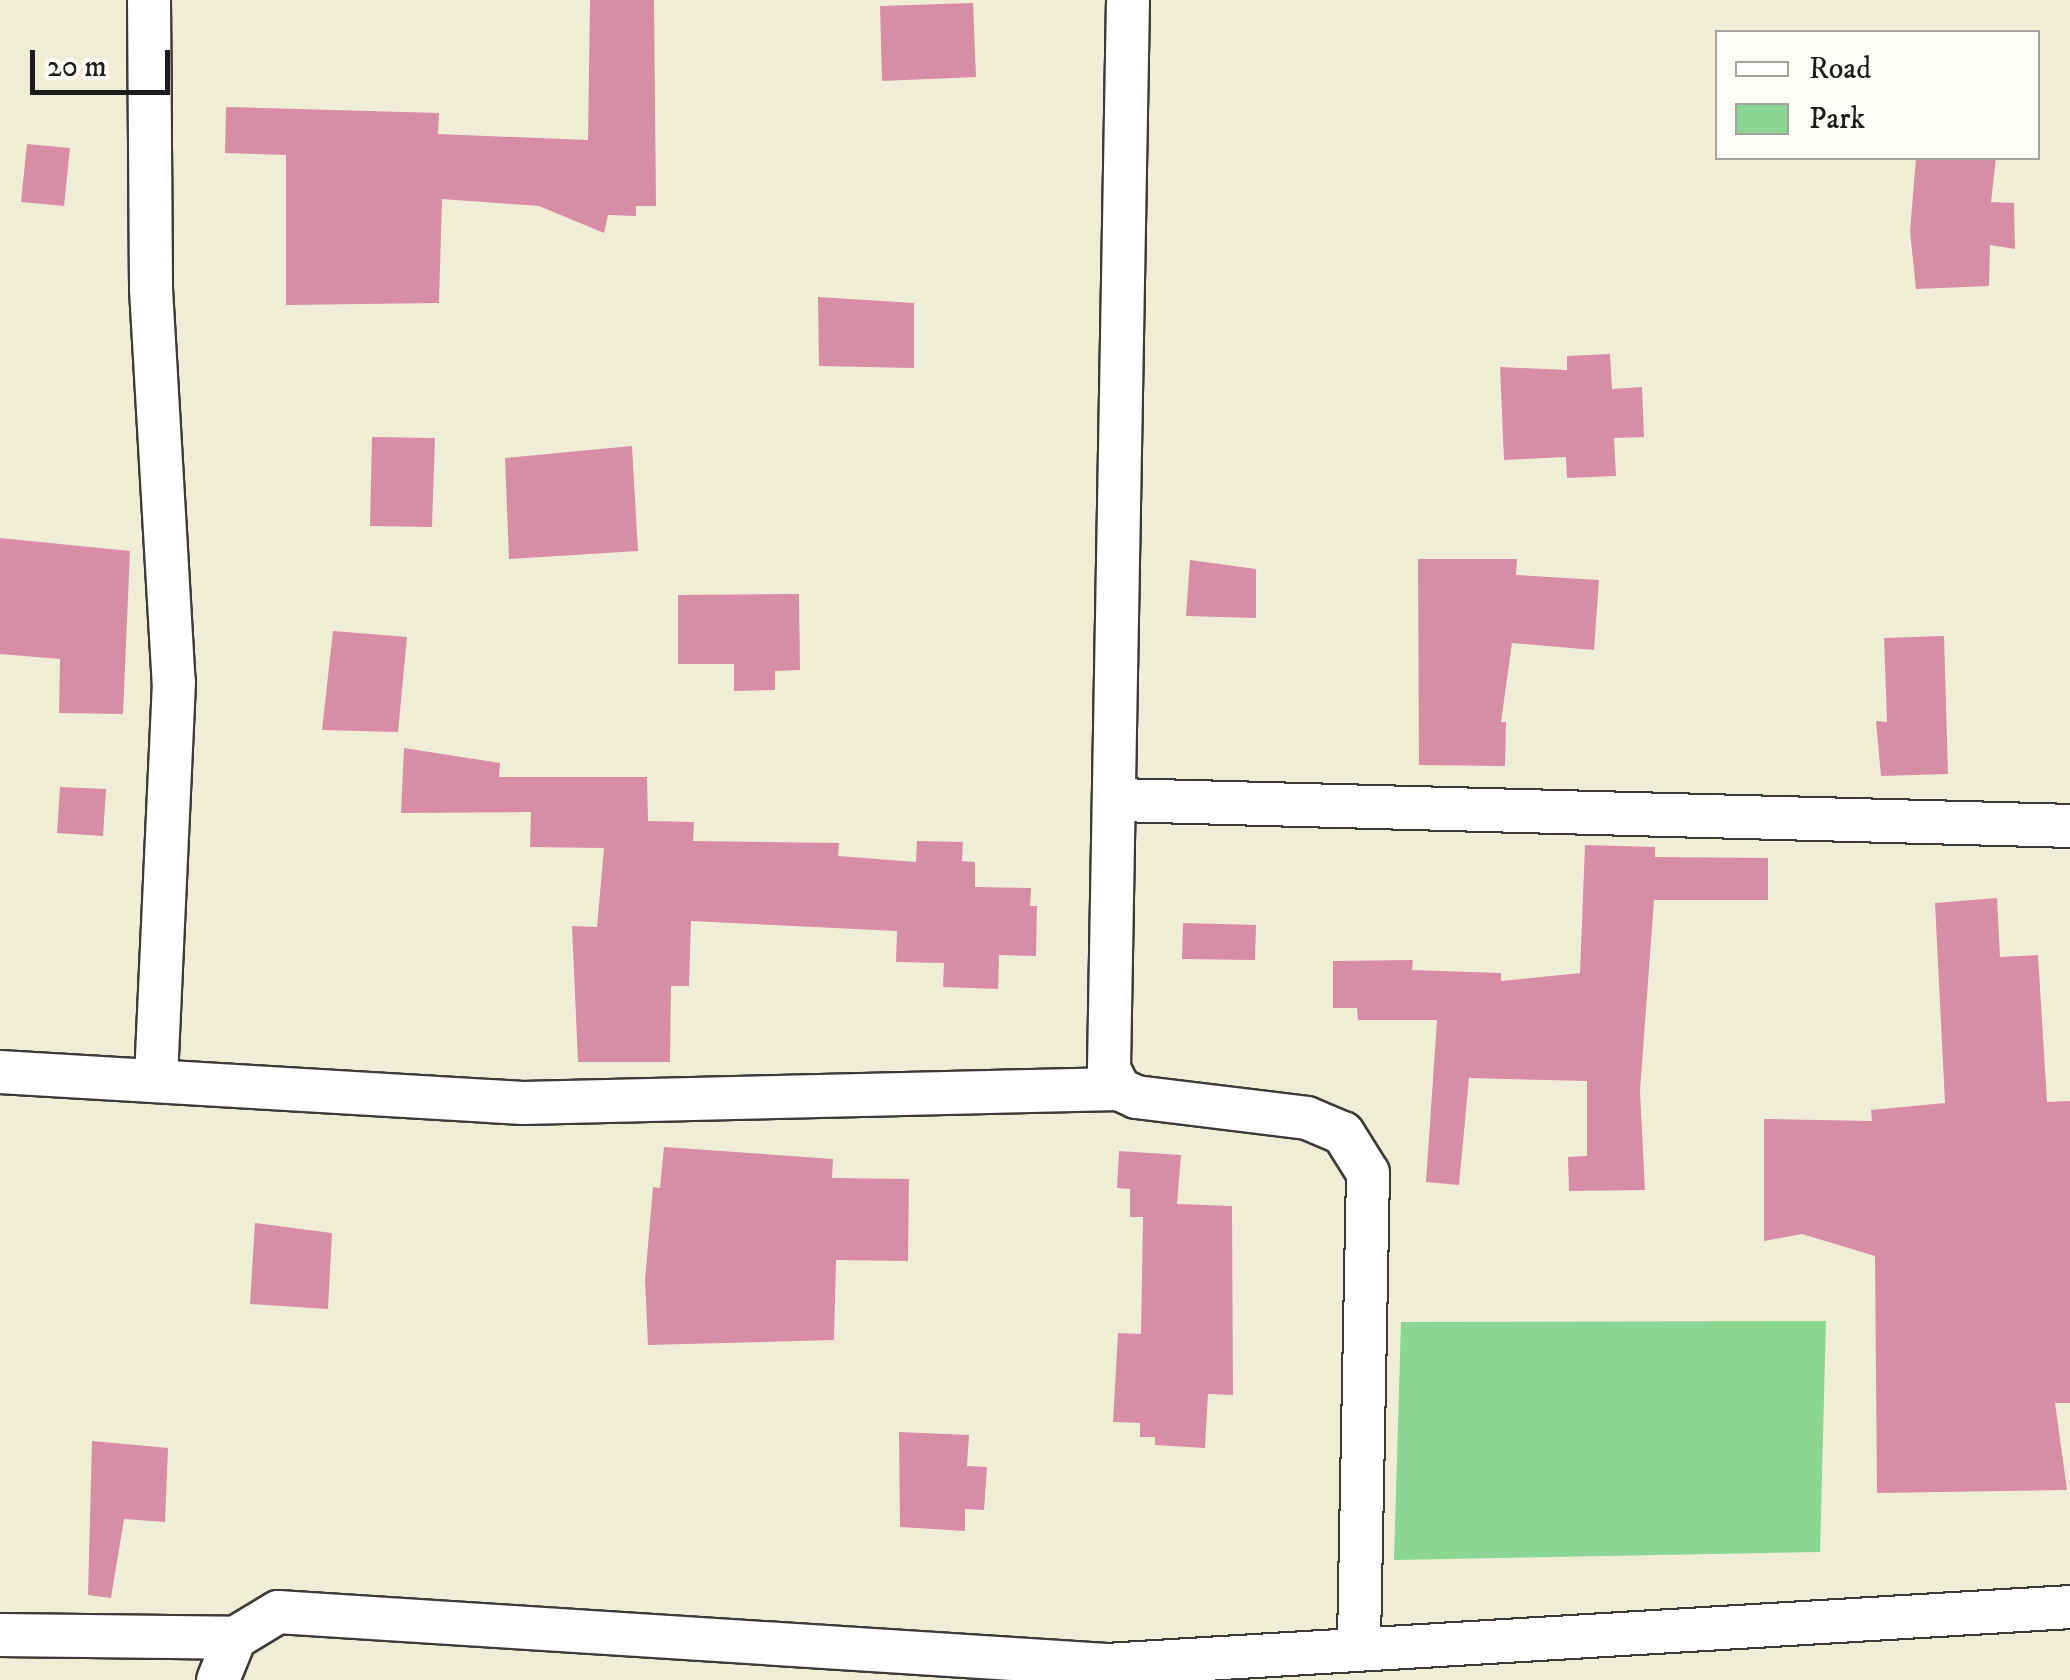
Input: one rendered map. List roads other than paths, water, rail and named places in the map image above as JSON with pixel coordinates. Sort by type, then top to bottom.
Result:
[{"type":"street","points":[[149,0],[152,289],[174,682],[156,1079]]},
{"type":"street","points":[[1120,1089],[1110,1069],[1118,800],[1128,0]]},
{"type":"street","points":[[1118,800],[2070,826]]},
{"type":"street","points":[[0,1072],[523,1104],[1120,1089],[1136,1097],[1306,1118],[1343,1132],[1368,1173],[1358,1650]]},
{"type":"street","points":[[0,1635],[236,1638],[278,1612],[1106,1672],[1358,1650],[2070,1607]]},
{"type":"street","points":[[218,1680],[236,1638]]}]
